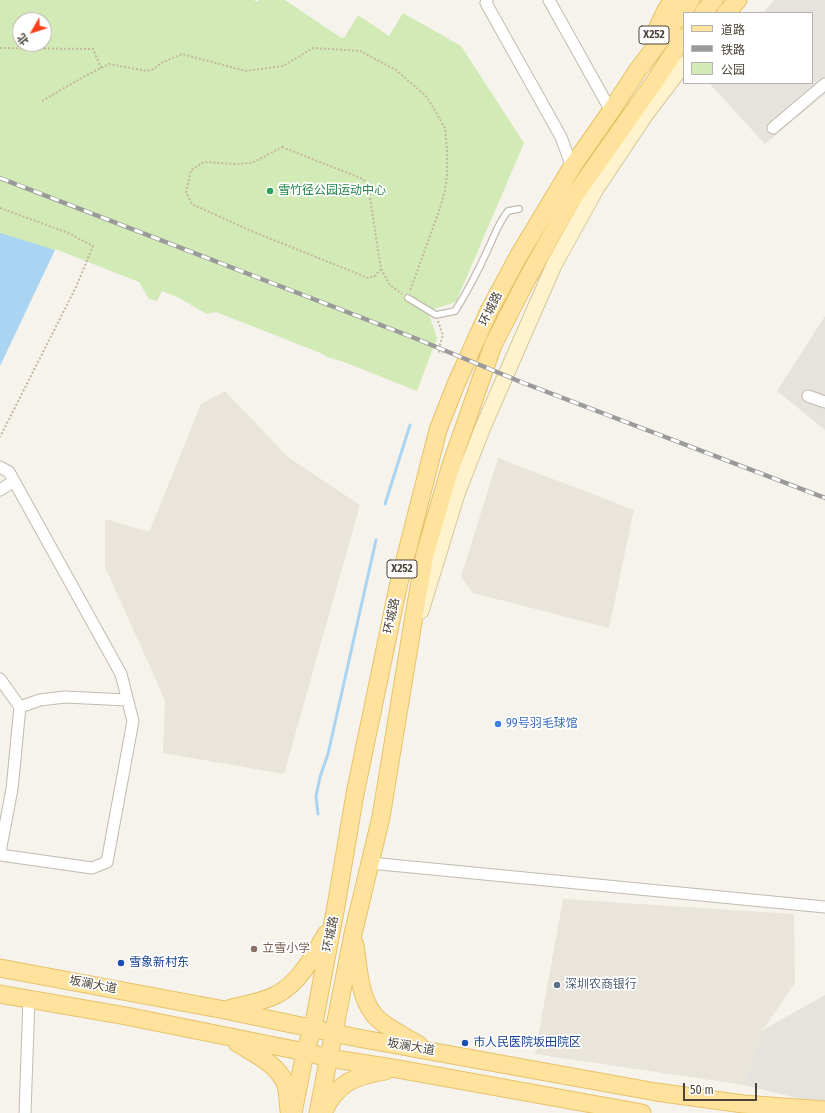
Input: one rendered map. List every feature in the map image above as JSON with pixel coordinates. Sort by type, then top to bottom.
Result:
[{"type":"main road","name":"X252","points":[[637,71],[666,10],[673,0]]},
{"type":"main road","points":[[637,71],[691,0]]},
{"type":"main road","points":[[705,12],[714,0]]},
{"type":"main road","points":[[727,12],[738,0]]},
{"type":"main road","points":[[653,84],[683,39]]},
{"type":"main road","points":[[653,84],[683,59]]},
{"type":"main road","points":[[406,664],[457,494],[483,427],[554,265],[596,188],[646,114],[683,65]]},
{"type":"main road","name":"环城路","points":[[293,1113],[305,1052],[313,1028],[355,794],[398,587],[438,430],[456,384],[489,311],[519,255],[572,167],[637,71]]},
{"type":"main road","name":"环城路","points":[[318,1113],[353,934],[380,817],[425,554],[451,465],[493,345],[527,279],[570,202],[653,84]]},
{"type":"main road","points":[[225,1010],[260,1001],[276,995],[296,980],[305,969],[332,924]]},
{"type":"main road","points":[[353,934],[362,991],[373,1014],[386,1025],[426,1050]]},
{"type":"main road","name":"坂澜大道","points":[[0,968],[225,1010],[313,1028],[334,1034],[700,1098],[743,1104],[825,1110]]},
{"type":"main road","name":"坂澜大道","points":[[0,994],[29,998],[226,1036],[329,1058],[642,1113]]},
{"type":"main road","points":[[226,1036],[268,1061],[280,1075],[286,1086],[289,1113]]},
{"type":"main road","points":[[323,1113],[333,1095],[348,1082],[366,1074],[398,1069]]},
{"type":"street","points":[[487,0],[486,3],[561,137],[572,167]]},
{"type":"street","points":[[549,0],[611,111]]},
{"type":"street","points":[[773,128],[825,84]]},
{"type":"street","points":[[808,396],[825,402]]},
{"type":"street","points":[[0,467],[9,472],[121,674],[133,721],[107,862],[92,868],[0,853],[12,789],[20,707],[0,679]]},
{"type":"street","points":[[0,490],[14,481]]},
{"type":"street","points":[[20,707],[40,700],[65,697],[128,700]]},
{"type":"street","points":[[370,863],[825,907]]},
{"type":"street","points":[[24,1113],[29,998]]},
{"type":"lane","points":[[408,298],[436,315],[455,311],[469,289],[501,219],[508,211],[519,209]]},
{"type":"path","points":[[0,48],[93,49],[101,68]]},
{"type":"path","points":[[42,101],[109,64],[147,71],[154,69],[161,63],[182,54],[246,71],[283,66],[313,48],[360,50],[396,70],[427,97],[445,128],[448,150],[445,191],[440,211],[408,298],[390,285],[381,269],[368,185],[363,179],[282,147],[252,163],[235,164],[204,162],[191,170],[186,192],[192,204],[249,230],[368,278],[375,276],[381,269]]},
{"type":"path","points":[[0,208],[66,232],[93,246],[76,287],[0,437]]},
{"type":"path","points":[[436,315],[443,335],[438,351],[443,353]]},
{"type":"shaded area","points":[[774,0],[825,0],[825,94],[765,144],[710,84],[813,84],[813,12],[764,12]]},
{"type":"shaded area","points":[[825,316],[825,430],[777,391]]},
{"type":"shaded area","points":[[225,391],[288,457],[360,505],[284,774],[163,753],[165,700],[105,567],[105,519],[149,532],[201,404]]},
{"type":"shaded area","points":[[498,458],[634,510],[609,628],[473,593],[461,577]]},
{"type":"shaded area","points":[[563,899],[794,914],[795,983],[763,1030],[744,1085],[535,1054]]},
{"type":"shaded area","points":[[825,995],[825,1105],[744,1085],[763,1030]]},
{"type":"green space","points":[[0,0],[254,0],[257,2],[259,0],[285,0],[340,37],[344,38],[358,15],[389,36],[403,13],[461,46],[524,143],[456,302],[428,311],[437,338],[417,391],[344,362],[327,357],[323,354],[216,312],[207,314],[179,298],[162,291],[157,301],[149,299],[139,282],[55,249],[0,360]]},
{"type":"water","points":[[0,233],[55,250],[0,366]]},
{"type":"waterway","points":[[385,504],[410,425]]},
{"type":"waterway","points":[[318,814],[316,796],[320,777],[328,754],[376,540]]},
{"type":"railway","points":[[0,178],[417,339],[521,382],[825,498]]},
{"type":"place","name":"雪竹径公园运动中心","points":[[270,191]]},
{"type":"place","name":"99号羽毛球馆","points":[[498,724]]},
{"type":"place","name":"立雪小学","points":[[254,949]]},
{"type":"place","name":"雪象新村东","points":[[121,963]]},
{"type":"place","name":"深圳农商银行","points":[[557,985]]},
{"type":"place","name":"市人民医院坂田院区","points":[[465,1043]]}]
